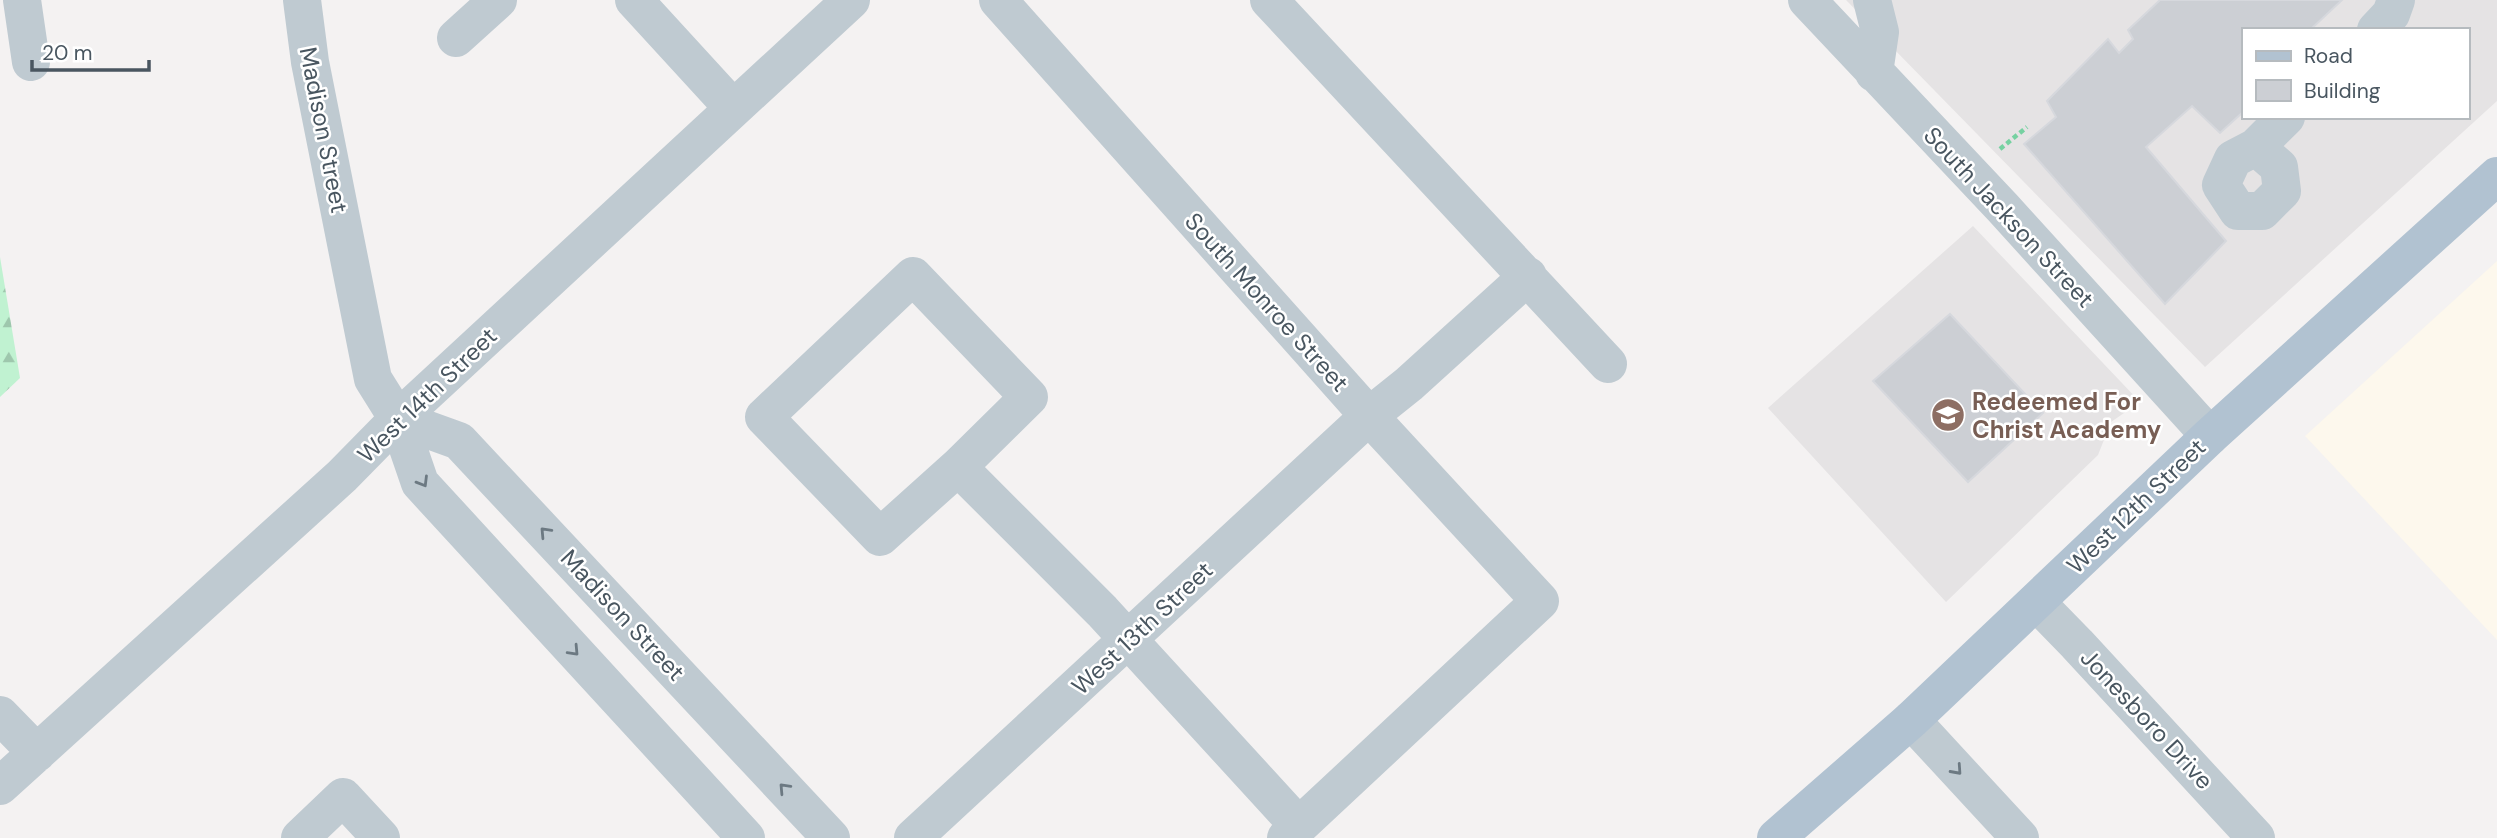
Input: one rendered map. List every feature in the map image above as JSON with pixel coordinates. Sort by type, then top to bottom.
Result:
[{"type":"main road","name":"West 12th Street","points":[[1776,838],[1911,720],[2210,436],[2496,180]]},
{"type":"street","points":[[22,0],[31,62]]},
{"type":"street","name":"Madison Street","points":[[302,0],[310,62],[373,379],[398,419],[421,483],[746,838]]},
{"type":"street","points":[[456,38],[498,0]]},
{"type":"street","points":[[634,0],[733,108]]},
{"type":"street","name":"West 14th Street","points":[[0,786],[342,476],[398,419],[851,0]]},
{"type":"street","name":"South Monroe Street","points":[[998,0],[1369,416],[1540,601],[1293,832]]},
{"type":"street","points":[[1269,0],[1608,364]]},
{"type":"street","name":"South Jackson Street","points":[[1807,0],[2003,208],[2210,436]]},
{"type":"street","points":[[1872,0],[1880,32],[1874,73]]},
{"type":"street","points":[[2378,28],[2391,14],[2396,0]]},
{"type":"street","points":[[2256,146],[2284,119]]},
{"type":"street","points":[[913,276],[1029,397],[958,467],[880,537],[764,417],[913,276]]},
{"type":"street","name":"West 13th Street","points":[[914,838],[1369,416],[1409,384],[1528,276]]},
{"type":"street","name":"Madison Street","points":[[398,419],[459,440],[831,838]]},
{"type":"street","points":[[958,467],[1129,640],[1293,832]]},
{"type":"street","name":"Jonesboro Drive","points":[[2036,603],[2256,838]]},
{"type":"street","points":[[0,715],[37,752]]},
{"type":"street","points":[[1911,720],[2020,838]]},
{"type":"street","points":[[300,838],[343,797],[381,838]]},
{"type":"path","points":[[2001,149],[2027,127]]},
{"type":"shaded area","points":[[1846,0],[2497,0],[2497,101],[2205,367]]},
{"type":"shaded area","name":"Redeemed For Christ Academy","points":[[1973,226],[2140,402],[2111,422],[2098,455],[1946,602],[1768,408]]},
{"type":"shaded area","points":[[2497,261],[2497,640],[2305,436]]},
{"type":"green space","points":[[0,257],[20,378],[0,397]]},
{"type":"building","points":[[2160,0],[2342,0],[2312,28],[2242,28],[2242,113],[2220,133],[2192,106],[2146,147],[2226,241],[2165,304],[2024,144],[2056,117],[2047,101],[2108,39],[2119,53],[2133,39],[2128,30]]},
{"type":"building","name":"Redeemed For Christ Academy","points":[[1950,314],[2043,413],[1968,482],[1873,381]]},
{"type":"place","name":"Redeemed For Christ Academy","points":[[1948,415]]}]
